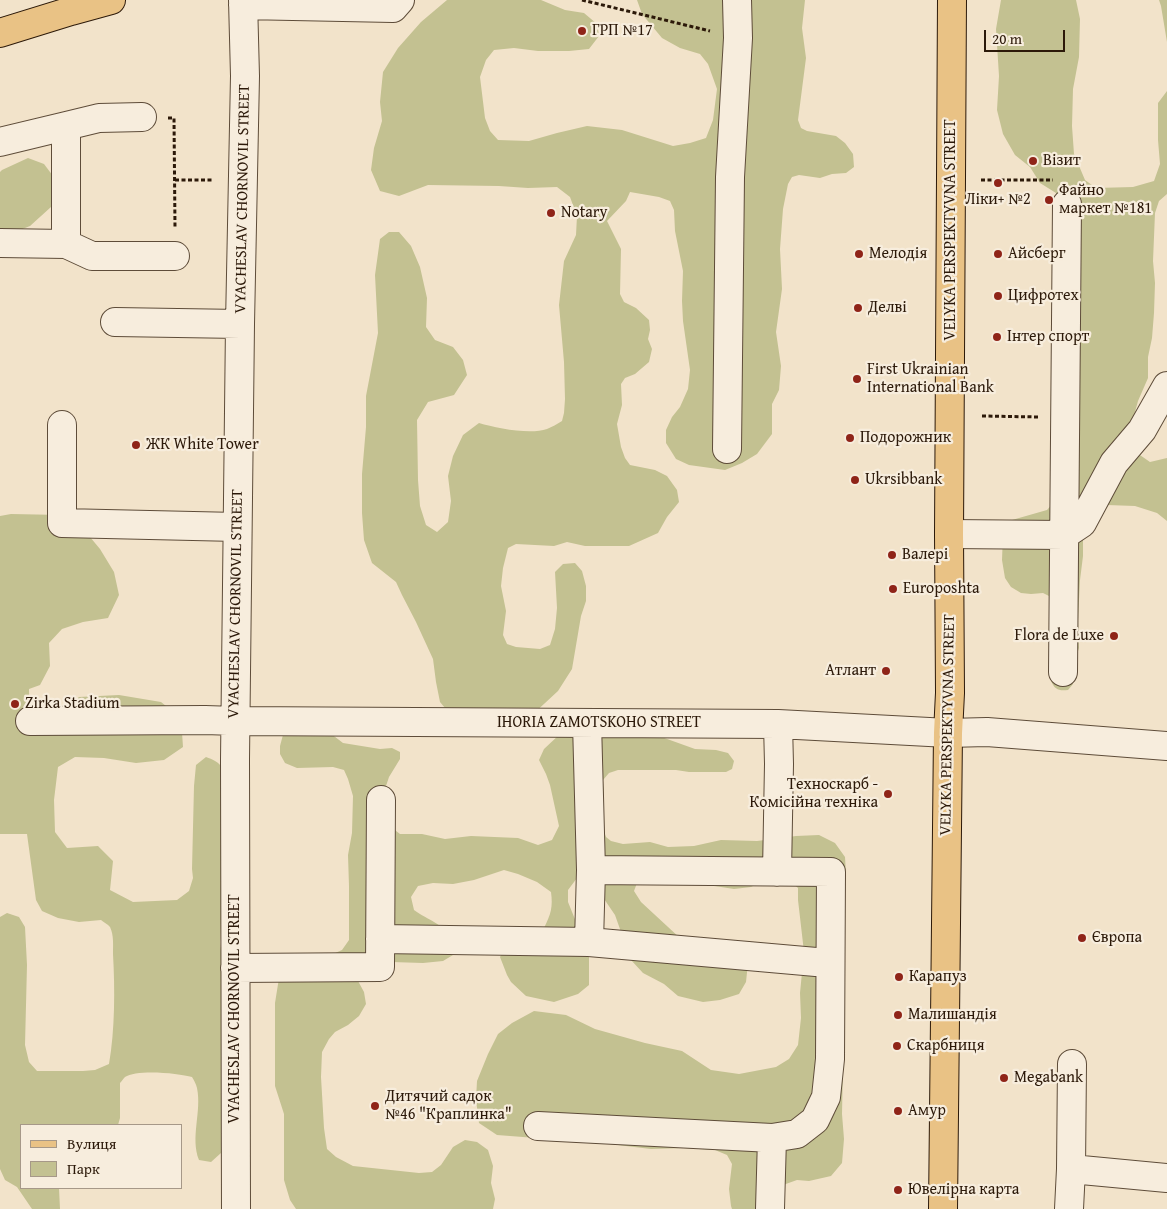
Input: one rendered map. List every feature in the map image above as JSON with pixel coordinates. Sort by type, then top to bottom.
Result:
[{"type":"main road","points":[[0,34],[111,0]]},
{"type":"main road","name":"VELYKA PERSPEKTYVNA STREET","points":[[944,1209],[948,733],[950,693],[952,0]]},
{"type":"street","points":[[243,3],[393,8],[400,0]]},
{"type":"street","points":[[726,449],[730,177],[738,38],[737,0]]},
{"type":"street","name":"VYACHESLAV CHORNOVIL STREET","points":[[236,1209],[235,721],[245,76],[243,3]]},
{"type":"street","points":[[0,142],[99,118],[142,117]]},
{"type":"street","points":[[66,126],[66,244]]},
{"type":"street","points":[[1063,672],[1067,204]]},
{"type":"street","points":[[0,243],[66,244],[92,256],[175,256]]},
{"type":"street","points":[[115,322],[240,324]]},
{"type":"street","points":[[949,534],[1064,535],[1082,523],[1114,463],[1142,430],[1167,386]]},
{"type":"street","points":[[62,425],[62,523],[237,527]]},
{"type":"street","name":"IHORIA ZAMOTSKOHO STREET","points":[[30,721],[205,720],[778,724],[948,733],[987,732],[1167,746]]},
{"type":"street","points":[[587,723],[590,870],[589,942]]},
{"type":"street","points":[[777,872],[778,724]]},
{"type":"street","points":[[235,968],[380,967],[381,800]]},
{"type":"street","points":[[538,1126],[772,1138],[797,1134],[816,1120],[826,1097],[830,1059],[831,872],[590,870]]},
{"type":"street","points":[[380,939],[589,942],[816,962]]},
{"type":"street","points":[[1069,1209],[1072,1064]]},
{"type":"street","points":[[770,1209],[772,1138]]},
{"type":"street","points":[[1071,1169],[1167,1178]]},
{"type":"path","points":[[582,0],[738,38]]},
{"type":"path","points":[[142,117],[174,118],[175,256]]},
{"type":"path","points":[[175,180],[212,180]]},
{"type":"path","points":[[981,180],[1067,180],[1067,204]]},
{"type":"path","points":[[982,416],[1065,417]]},
{"type":"green space","points":[[447,0],[541,0],[565,10],[584,13],[597,24],[599,36],[589,49],[538,51],[514,48],[494,50],[486,60],[480,77],[485,118],[490,131],[498,140],[529,141],[587,126],[622,130],[673,146],[706,138],[713,120],[717,89],[708,64],[700,54],[680,48],[662,38],[642,14],[637,0],[805,0],[802,28],[806,58],[798,120],[801,128],[807,131],[836,136],[845,143],[853,154],[854,167],[846,173],[832,174],[820,178],[799,175],[792,177],[788,184],[783,209],[780,249],[782,289],[776,332],[781,366],[779,390],[772,404],[772,434],[757,454],[725,470],[689,465],[676,459],[666,443],[666,430],[688,389],[690,370],[683,321],[683,271],[675,231],[674,210],[670,201],[630,192],[626,201],[607,221],[621,249],[620,294],[624,302],[636,308],[649,320],[650,330],[648,339],[652,349],[649,362],[635,374],[625,378],[621,384],[622,405],[617,424],[621,447],[630,465],[655,470],[667,476],[677,490],[679,502],[667,517],[658,533],[629,546],[585,546],[567,542],[554,546],[516,544],[508,548],[501,586],[506,611],[503,635],[507,644],[516,647],[540,649],[550,645],[555,629],[557,608],[555,572],[563,564],[575,563],[582,571],[586,586],[586,601],[581,616],[572,669],[558,691],[531,716],[455,720],[440,702],[433,659],[396,582],[372,563],[364,540],[362,474],[366,427],[366,396],[378,333],[375,275],[380,239],[389,232],[399,232],[411,246],[420,267],[427,298],[426,327],[435,340],[453,347],[463,360],[467,375],[454,395],[428,402],[417,420],[420,506],[426,525],[437,532],[448,522],[451,501],[448,476],[453,456],[463,435],[479,423],[513,430],[540,431],[562,421],[564,413],[564,362],[559,305],[564,261],[576,235],[577,216],[570,197],[557,187],[428,185],[399,196],[380,191],[371,170],[374,148],[382,121],[380,102],[383,72],[398,48],[421,22]]},
{"type":"green space","points":[[1001,0],[1076,0],[1080,19],[1079,57],[1073,89],[1072,126],[1074,154],[1085,180],[1096,188],[1133,187],[1154,181],[1160,164],[1158,103],[1167,91],[1167,194],[1159,201],[1155,213],[1153,261],[1155,283],[1154,313],[1148,357],[1148,378],[1133,419],[1137,453],[1150,462],[1167,458],[1167,521],[1157,513],[1135,506],[1107,505],[1091,512],[1083,530],[1078,620],[1079,648],[1073,667],[1073,684],[1068,690],[1058,689],[1051,681],[1051,597],[1043,593],[1021,593],[1011,587],[1005,578],[1002,560],[1003,534],[1012,520],[1047,510],[1054,502],[1062,212],[1056,193],[1040,183],[1030,167],[1015,155],[1003,134],[997,110],[999,76],[996,29]]},
{"type":"green space","points":[[1159,0],[1167,0],[1167,42],[1161,6]]},
{"type":"green space","points":[[28,158],[44,164],[56,180],[51,207],[30,226],[5,236],[0,235],[0,172]]},
{"type":"green space","points":[[11,514],[62,515],[85,531],[100,549],[114,572],[119,595],[108,618],[83,622],[62,629],[49,643],[50,666],[40,685],[29,689],[30,734],[53,720],[79,697],[119,695],[161,702],[181,718],[183,747],[164,760],[136,763],[104,758],[75,757],[58,767],[54,800],[55,832],[67,848],[98,846],[113,861],[110,890],[133,902],[177,900],[189,891],[193,878],[196,765],[206,757],[215,761],[223,768],[228,781],[220,943],[224,976],[224,1142],[221,1153],[211,1162],[199,1160],[196,1142],[198,1097],[197,1087],[192,1077],[158,1072],[138,1073],[125,1077],[120,1083],[118,1124],[20,1124],[20,1189],[59,1189],[60,1209],[32,1209],[17,1187],[5,1180],[0,1169],[0,917],[7,913],[19,917],[25,927],[27,965],[25,1045],[29,1062],[37,1071],[95,1070],[109,1064],[114,1009],[113,940],[110,927],[101,920],[79,922],[58,918],[42,911],[36,900],[27,834],[0,834],[0,516]]},
{"type":"green space","points":[[284,731],[330,733],[343,743],[380,749],[392,748],[400,752],[400,759],[386,786],[390,801],[391,827],[400,834],[422,834],[445,839],[471,836],[518,838],[538,845],[552,840],[559,826],[550,785],[539,760],[544,749],[560,734],[656,735],[695,749],[716,750],[728,753],[734,761],[732,769],[726,772],[618,770],[609,773],[603,780],[602,826],[606,837],[611,841],[623,844],[650,842],[668,847],[694,846],[721,840],[757,841],[819,835],[835,843],[845,857],[846,874],[840,930],[845,965],[842,1114],[844,1139],[842,1163],[831,1176],[809,1181],[797,1180],[783,1185],[779,1209],[732,1209],[729,1189],[732,1164],[727,1155],[715,1150],[684,1148],[651,1149],[497,1135],[479,1123],[476,1100],[477,1081],[488,1054],[498,1034],[512,1023],[534,1011],[566,1015],[595,1029],[682,1051],[711,1070],[739,1074],[776,1067],[789,1059],[798,1045],[801,1018],[800,993],[804,952],[798,888],[789,880],[764,881],[751,887],[734,889],[708,885],[637,883],[634,891],[641,902],[681,939],[748,963],[746,982],[739,994],[720,1000],[703,1002],[678,996],[664,984],[643,973],[631,960],[615,915],[587,874],[577,878],[568,890],[568,902],[589,954],[589,985],[578,994],[554,1002],[526,996],[511,982],[500,957],[504,949],[534,931],[544,928],[551,910],[551,892],[537,882],[504,870],[474,880],[453,884],[433,883],[418,886],[411,897],[414,910],[447,932],[453,943],[453,955],[443,961],[423,963],[360,961],[358,981],[364,992],[366,1004],[359,1016],[335,1032],[329,1039],[322,1052],[321,1077],[327,1149],[336,1157],[353,1166],[419,1173],[432,1172],[441,1165],[453,1147],[465,1140],[477,1142],[488,1150],[493,1166],[491,1183],[495,1199],[493,1209],[296,1209],[290,1200],[284,1180],[284,1114],[275,1086],[275,1003],[279,978],[342,950],[349,940],[348,855],[352,833],[353,796],[344,770],[333,767],[297,768],[285,763],[280,754]]},
{"type":"place","name":"ГРП №17","points":[[582,31]]},
{"type":"place","name":"Візит","points":[[1033,161]]},
{"type":"place","name":"Ліки+ №2","points":[[998,183]]},
{"type":"place","name":"Файно маркет №181","points":[[1049,200]]},
{"type":"place","name":"Notary","points":[[551,213]]},
{"type":"place","name":"Мелодія","points":[[859,254]]},
{"type":"place","name":"Айсберг","points":[[998,254]]},
{"type":"place","name":"Цифротех","points":[[998,296]]},
{"type":"place","name":"Делві","points":[[858,308]]},
{"type":"place","name":"Інтер спорт","points":[[997,337]]},
{"type":"place","name":"First Ukrainian International Bank","points":[[857,379]]},
{"type":"place","name":"Подорожник","points":[[850,438]]},
{"type":"place","name":"ЖК White Tower","points":[[136,445]]},
{"type":"place","name":"Ukrsibbank","points":[[855,480]]},
{"type":"place","name":"Валері","points":[[892,555]]},
{"type":"place","name":"Europoshta","points":[[893,589]]},
{"type":"place","name":"Flora de Luxe","points":[[1114,636]]},
{"type":"place","name":"Атлант","points":[[886,671]]},
{"type":"place","name":"Zirka Stadium","points":[[15,704]]},
{"type":"place","name":"Техноскарб - Комісійна техніка","points":[[888,794]]},
{"type":"place","name":"Європа","points":[[1082,938]]},
{"type":"place","name":"Карапуз","points":[[899,977]]},
{"type":"place","name":"Малишандія","points":[[898,1015]]},
{"type":"place","name":"Скарбниця","points":[[897,1046]]},
{"type":"place","name":"Megabank","points":[[1004,1078]]},
{"type":"place","name":"Дитячий садок №46 \"Краплинка\"","points":[[375,1106]]},
{"type":"place","name":"Амур","points":[[898,1111]]},
{"type":"place","name":"Ювелірна карта","points":[[898,1190]]}]
